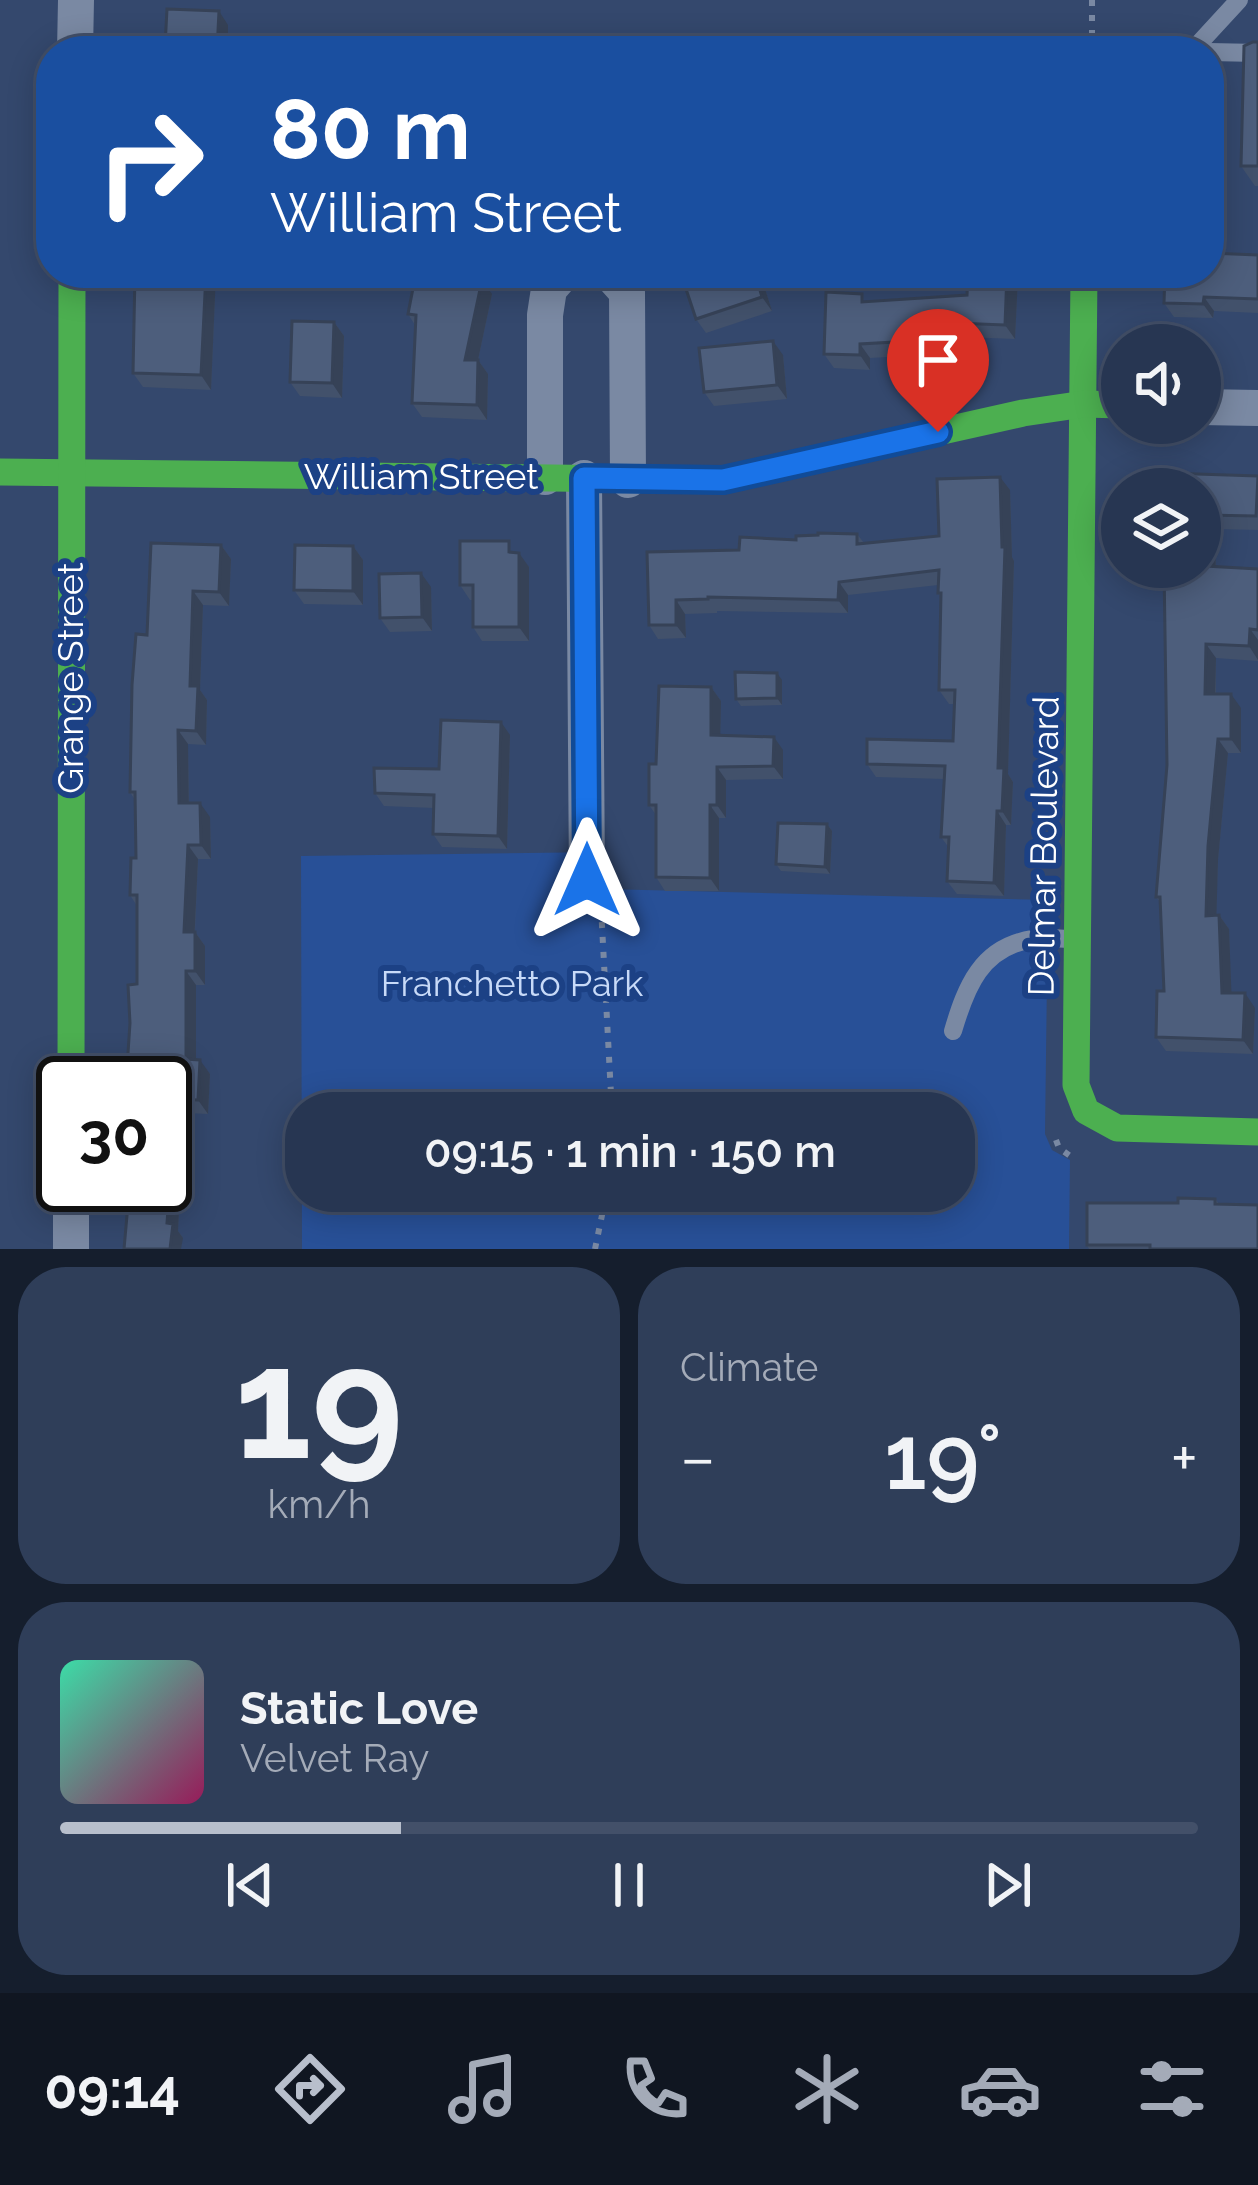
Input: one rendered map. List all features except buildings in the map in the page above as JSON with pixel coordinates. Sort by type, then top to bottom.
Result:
[{"type":"street","points":[[75,36],[76,0]]},
{"type":"street","name":"Grange Street","points":[[71,1056],[72,288]]},
{"type":"street","points":[[545,477],[545,314],[550,288]]},
{"type":"street","points":[[623,288],[628,479]]},
{"type":"street","name":"Delmar Boulevard","points":[[1084,288],[1076,1084],[1086,1111],[1117,1129],[1258,1132]]},
{"type":"street","name":"William Street","points":[[0,472],[723,480],[1023,413],[1101,404]]},
{"type":"street","points":[[1221,407],[1258,408]]},
{"type":"street","points":[[584,478],[587,880]]},
{"type":"street","points":[[71,1212],[71,1249]]},
{"type":"lane","points":[[1206,36],[1240,0]]},
{"type":"lane","points":[[1224,52],[1258,53]]},
{"type":"lane","points":[[953,1031],[966,987],[987,960],[1033,939],[1078,939]]},
{"type":"path","points":[[1092,0],[1092,36]]},
{"type":"path","points":[[587,880],[600,897],[611,1092]]},
{"type":"path","points":[[595,1249],[603,1212]]},
{"type":"green space","name":"Franchetto Park","points":[[602,852],[604,889],[1048,900],[1045,1134],[1052,1150],[1070,1160],[1069,1249],[302,1249],[302,1212],[975,1212],[975,1092],[302,1092],[301,856]]},
{"type":"traffic: fast","points":[[71,1056],[72,288]]},
{"type":"traffic: fast","points":[[1084,288],[1076,1085],[1086,1111],[1117,1128],[1258,1132]]},
{"type":"traffic: fast","points":[[0,472],[723,480],[1023,413],[1101,404]]},
{"type":"route","points":[[587,880],[584,478],[723,480],[938,432]]}]
